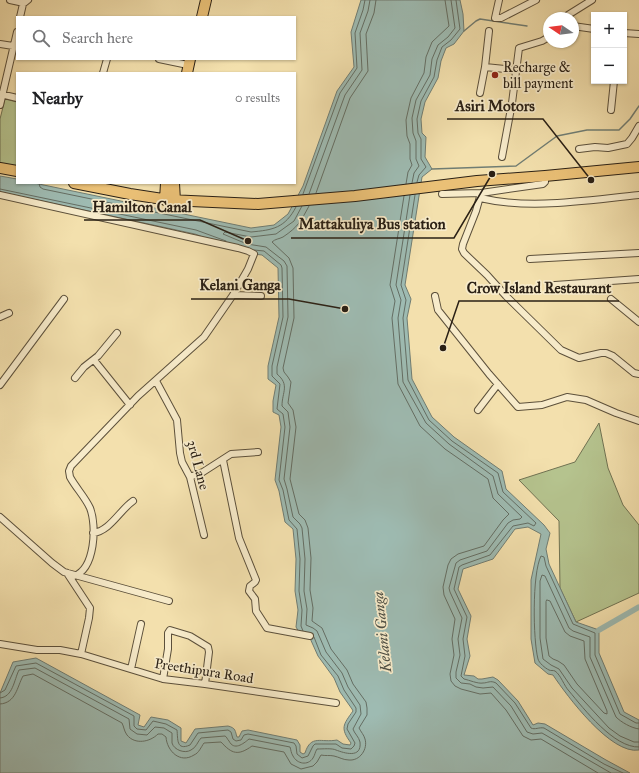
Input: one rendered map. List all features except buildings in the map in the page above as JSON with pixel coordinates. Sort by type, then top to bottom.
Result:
[{"type":"main road","points":[[202,16],[206,0]]},
{"type":"main road","points":[[80,184],[170,200],[246,204],[355,196],[431,186],[639,167]]},
{"type":"main road","points":[[0,168],[16,171]]},
{"type":"main road","points":[[166,184],[170,200]]},
{"type":"main road","points":[[170,200],[174,184]]},
{"type":"street","points":[[10,0],[26,2],[20,16]]},
{"type":"street","points":[[499,0],[495,18],[501,18],[536,0]]},
{"type":"street","points":[[573,12],[592,0]]},
{"type":"street","points":[[579,27],[591,29]]},
{"type":"street","points":[[480,93],[485,67],[489,31]]},
{"type":"street","points":[[627,33],[639,34]]},
{"type":"street","points":[[0,105],[1,94],[16,36]]},
{"type":"street","points":[[502,158],[512,108],[515,70],[519,48],[543,40]]},
{"type":"street","points":[[0,44],[13,46]]},
{"type":"street","points":[[103,72],[107,60]]},
{"type":"street","points":[[163,60],[188,66]]},
{"type":"street","points":[[485,67],[515,70]]},
{"type":"street","points":[[611,110],[614,84]]},
{"type":"street","points":[[1,94],[16,98]]},
{"type":"street","points":[[579,149],[595,147],[608,148],[627,144],[639,126]]},
{"type":"street","points":[[442,194],[481,196],[543,184],[545,182],[545,176]]},
{"type":"street","points":[[0,195],[238,248],[254,254],[248,269],[233,295],[204,337],[130,405],[70,468],[70,477],[90,509],[93,533],[89,561],[83,571],[74,576]]},
{"type":"street","points":[[481,196],[498,203],[528,205],[639,195]]},
{"type":"street","points":[[481,196],[463,244],[462,249],[464,253],[561,350],[579,358],[606,353],[613,356],[634,373],[639,374]]},
{"type":"street","points":[[530,259],[639,253]]},
{"type":"street","points":[[555,285],[639,279]]},
{"type":"street","points":[[233,295],[261,296]]},
{"type":"street","points":[[435,296],[438,310],[498,384],[518,406],[542,405],[567,397],[586,400],[639,421]]},
{"type":"street","points":[[611,298],[639,322]]},
{"type":"street","points":[[0,385],[64,299]]},
{"type":"street","points":[[0,317],[9,313]]},
{"type":"street","points":[[75,378],[84,367],[94,360],[117,333]]},
{"type":"street","points":[[94,360],[130,405]]},
{"type":"street","name":"3rd Lane","points":[[156,381],[177,420],[182,462],[190,477],[204,535]]},
{"type":"street","points":[[478,410],[498,384]]},
{"type":"street","points":[[190,477],[203,472],[236,453],[258,452]]},
{"type":"street","points":[[223,460],[239,538],[256,580],[250,586],[249,591],[256,601],[256,611],[267,628],[310,636]]},
{"type":"street","points":[[93,533],[104,529],[133,501]]},
{"type":"street","points":[[0,516],[52,564],[68,573],[74,576],[168,602]]},
{"type":"street","points":[[68,573],[90,608],[90,618],[81,654]]},
{"type":"street","points":[[130,669],[141,624]]},
{"type":"street","points":[[163,679],[168,649],[168,633],[170,630],[190,636],[208,647],[209,652],[205,684]]},
{"type":"street","name":"Preethipura Road","points":[[0,644],[37,650],[60,650],[81,654],[163,679],[336,703]]},
{"type":"green space","points":[[5,99],[16,102],[16,168],[0,164],[0,119]]},
{"type":"green space","points":[[599,423],[608,468],[623,505],[639,525],[639,593],[576,622],[560,588],[559,521],[519,480],[575,462]]},
{"type":"water","points":[[361,0],[460,0],[464,31],[454,44],[446,48],[441,61],[438,78],[425,102],[421,119],[422,133],[426,137],[425,157],[432,169],[422,177],[405,285],[411,299],[407,318],[412,379],[432,417],[454,437],[502,471],[506,489],[544,525],[550,533],[546,549],[549,564],[576,622],[599,630],[599,653],[624,712],[639,720],[639,750],[628,749],[603,734],[579,709],[553,675],[548,674],[535,663],[531,639],[531,580],[541,534],[528,527],[515,529],[493,559],[463,569],[458,589],[471,616],[467,639],[470,656],[464,675],[474,676],[478,679],[493,677],[498,680],[518,701],[533,725],[538,723],[545,724],[630,773],[0,773],[0,693],[13,662],[36,658],[140,715],[138,725],[144,727],[151,717],[168,720],[181,728],[181,741],[186,743],[195,729],[228,726],[234,729],[237,737],[239,737],[242,731],[248,730],[297,740],[300,745],[300,752],[303,754],[310,743],[317,740],[337,740],[343,744],[350,745],[351,743],[345,734],[344,727],[353,711],[340,692],[334,678],[318,656],[309,636],[300,634],[296,627],[298,610],[295,591],[296,559],[293,529],[285,522],[279,491],[275,480],[281,427],[279,415],[273,412],[273,401],[276,385],[268,379],[268,366],[279,317],[278,268],[262,255],[245,253],[195,234],[0,192],[0,176],[16,179],[16,184],[39,184],[251,228],[274,225],[288,214],[303,186],[337,91],[354,67],[351,32]]},
{"type":"waterway","points":[[464,31],[480,19],[527,26]]},
{"type":"waterway","points":[[432,169],[516,166],[557,136],[587,130],[619,130],[630,119],[639,106]]},
{"type":"waterway","points":[[599,630],[639,607]]},
{"type":"place","name":"Recharge & bill payment","points":[[495,75]]},
{"type":"place","name":"Mattakuliya Bus station","points":[[492,174]]},
{"type":"place","name":"Asiri Motors","points":[[591,180]]},
{"type":"place","name":"Hamilton Canal","points":[[248,241]]},
{"type":"place","name":"Kelani Ganga","points":[[345,309]]},
{"type":"place","name":"Crow Island Restaurant","points":[[443,348]]}]
